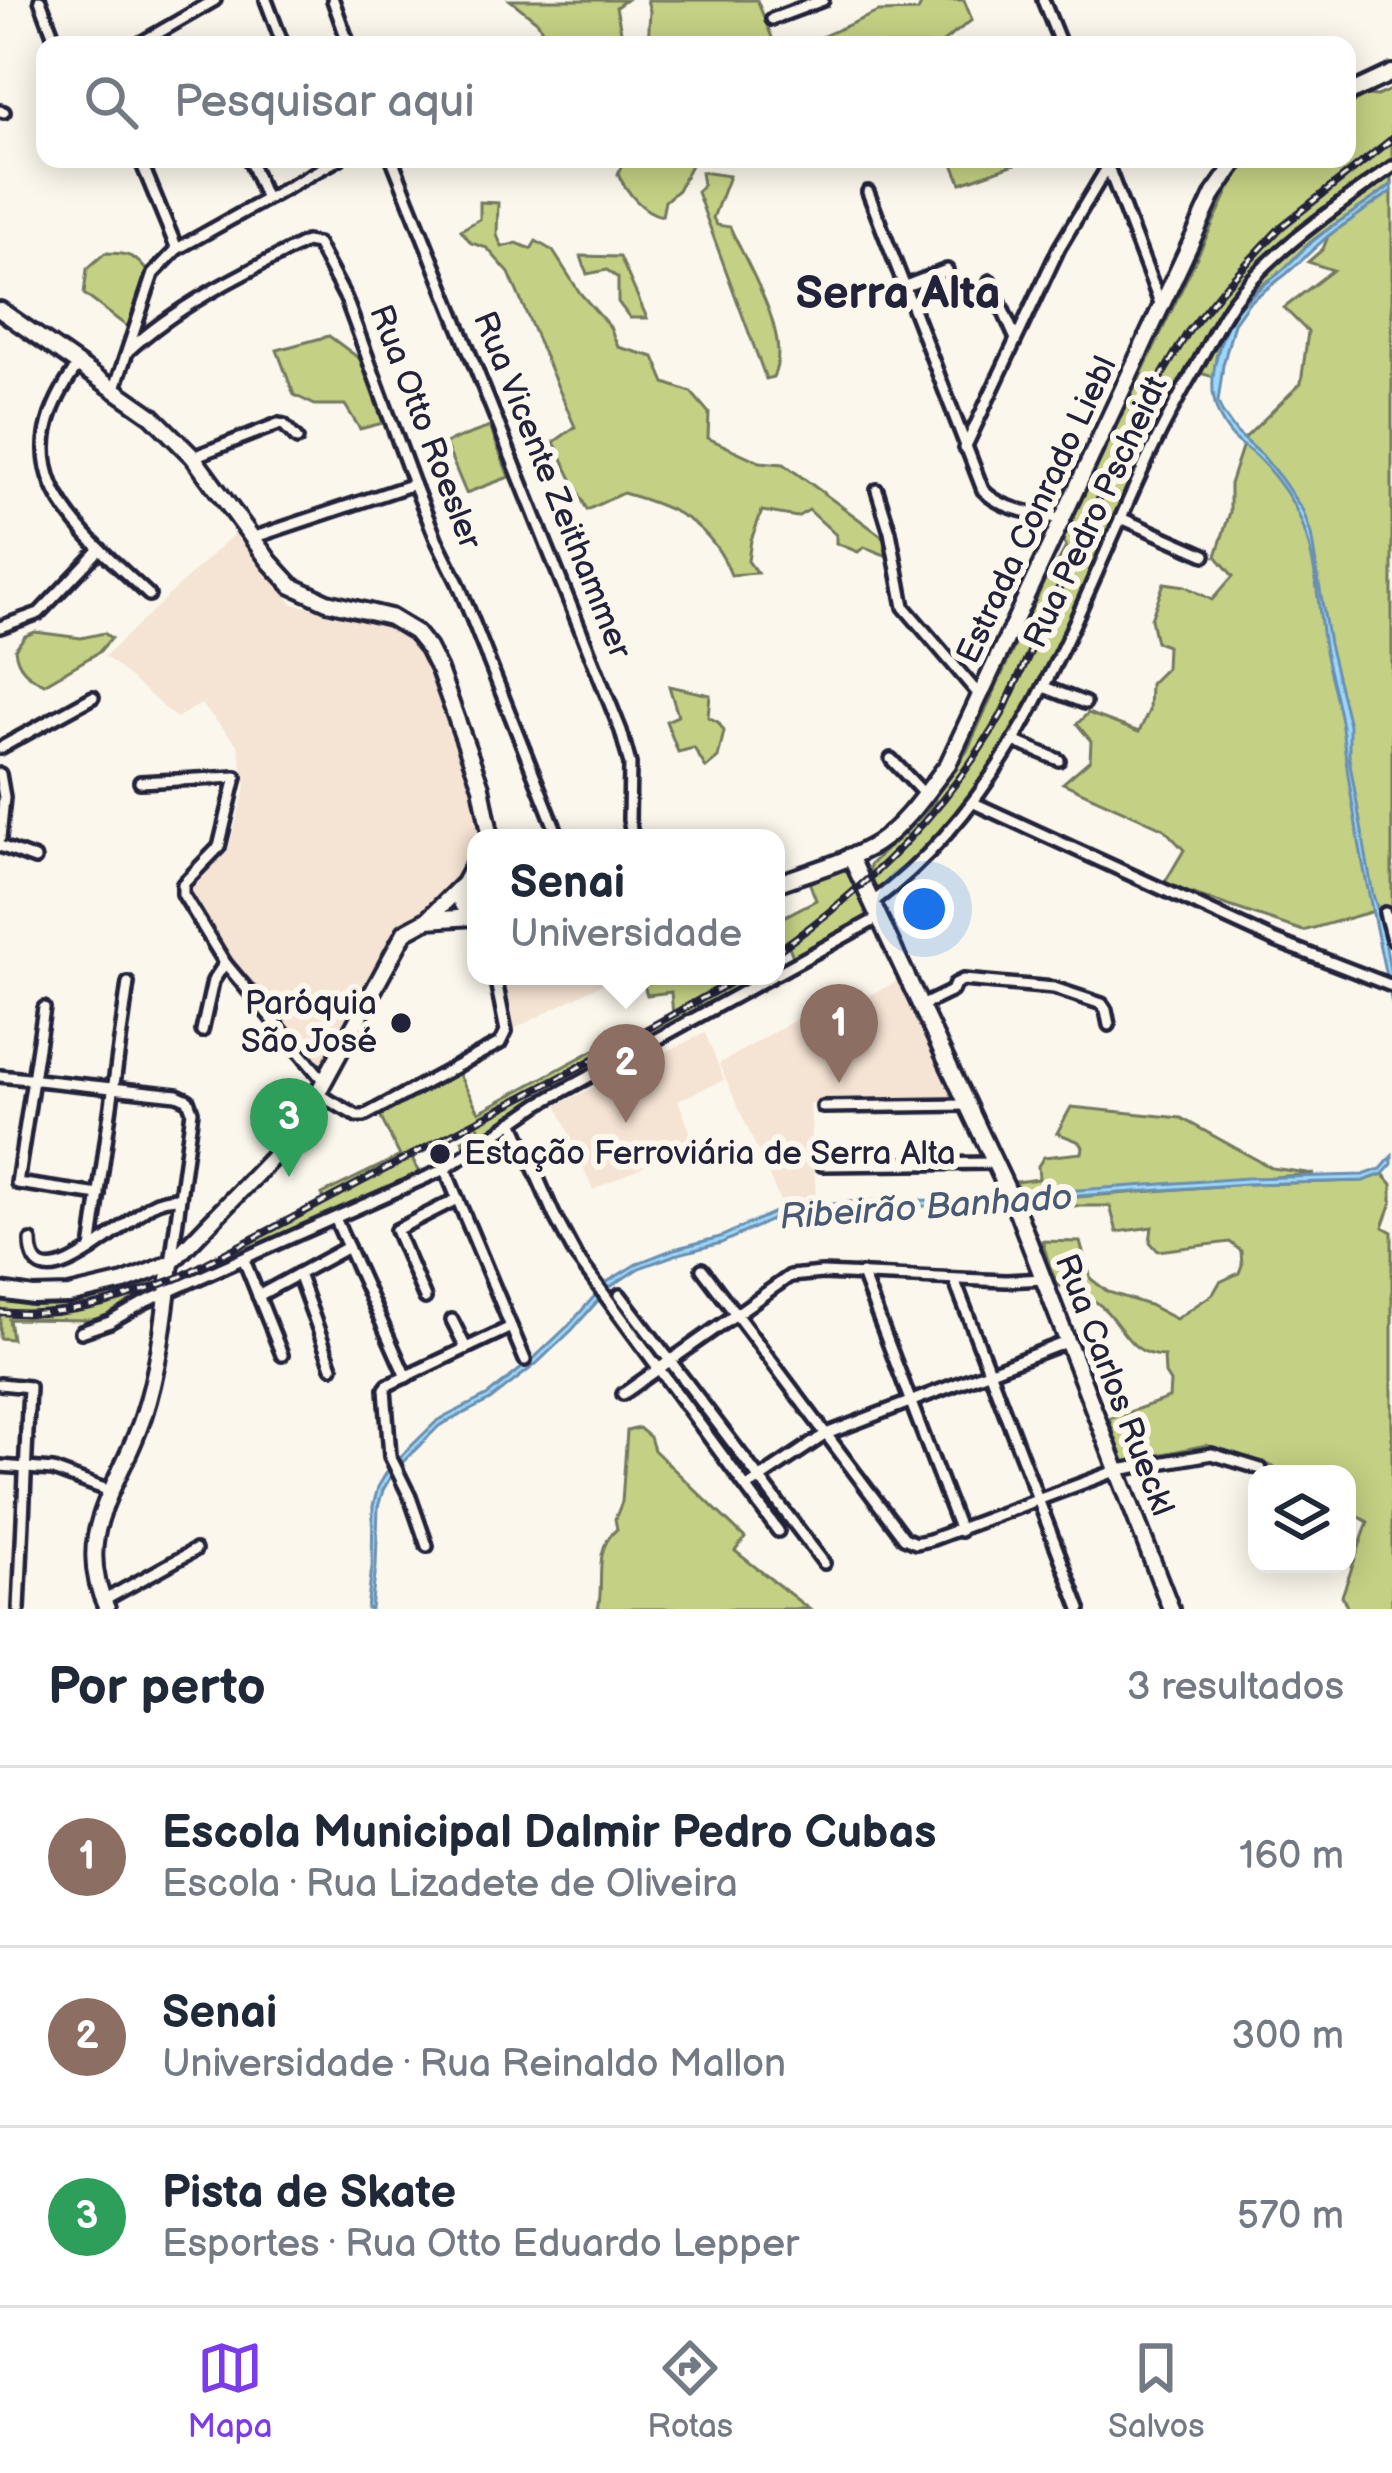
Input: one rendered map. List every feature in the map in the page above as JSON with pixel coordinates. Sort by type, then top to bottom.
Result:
[{"type":"main road","points":[[1356,90],[1392,73]]},
{"type":"main road","name":"Estrada Conrado Liebl","points":[[785,881],[883,838],[955,752],[1160,306],[1214,193],[1232,168]]},
{"type":"main road","points":[[0,310],[152,416],[193,457],[277,570],[298,590],[390,617],[421,638],[439,670],[481,787],[487,829]]},
{"type":"main road","name":"Rua Carlos Rueckl","points":[[850,856],[1015,1206],[1172,1609]]},
{"type":"main road","points":[[0,1291],[51,1297],[86,1292],[171,1263],[274,1156],[302,1120],[399,940],[467,880]]},
{"type":"main road","points":[[427,920],[467,917]]},
{"type":"main road","points":[[105,1605],[94,1571],[93,1545],[142,1418],[171,1263]]},
{"type":"street","points":[[53,36],[41,4],[56,0]]},
{"type":"street","points":[[152,36],[214,0]]},
{"type":"street","points":[[266,0],[280,36]]},
{"type":"street","points":[[333,0],[347,36]]},
{"type":"street","points":[[772,19],[798,5],[823,0]]},
{"type":"street","points":[[1043,0],[1057,36]]},
{"type":"street","name":"Rua Pedro Pscheidt","points":[[873,902],[927,857],[974,803],[1016,742],[1166,416],[1234,301],[1297,240],[1392,167]]},
{"type":"street","points":[[144,168],[177,249]]},
{"type":"street","points":[[253,168],[266,199]]},
{"type":"street","points":[[115,388],[153,274],[177,249],[318,168]]},
{"type":"street","name":"Rua Vicente Zeithammer","points":[[396,168],[627,748],[630,829]]},
{"type":"street","points":[[965,448],[1059,248],[1104,168]]},
{"type":"street","points":[[1109,168],[1160,306]]},
{"type":"street","points":[[868,192],[983,490],[992,499],[1063,520]]},
{"type":"street","name":"Rua Otto Roesler","points":[[128,351],[155,327],[238,276],[306,242],[317,244],[346,299],[414,484],[555,829]]},
{"type":"street","points":[[903,287],[947,270]]},
{"type":"street","points":[[990,280],[1016,337]]},
{"type":"street","points":[[79,364],[51,406],[44,429],[43,457],[54,497],[65,514],[149,595]]},
{"type":"street","points":[[193,457],[278,424],[297,439]]},
{"type":"street","points":[[252,538],[414,484]]},
{"type":"street","points":[[877,490],[904,607],[981,697]]},
{"type":"street","points":[[1120,518],[1205,556]]},
{"type":"street","points":[[0,627],[39,613],[100,549]]},
{"type":"street","points":[[1044,687],[1085,703]]},
{"type":"street","points":[[0,748],[94,698]]},
{"type":"street","points":[[1016,742],[1059,760]]},
{"type":"street","points":[[891,759],[924,794]]},
{"type":"street","points":[[0,774],[4,796],[0,842],[35,860]]},
{"type":"street","points":[[140,782],[236,777],[219,847],[182,888],[183,894],[225,964],[319,1086],[357,1116],[500,1043],[506,1031],[497,985]]},
{"type":"street","points":[[974,803],[1276,941],[1392,986]]},
{"type":"street","points":[[1384,913],[1392,939]]},
{"type":"street","points":[[785,969],[880,917]]},
{"type":"street","points":[[202,1030],[213,981],[225,964]]},
{"type":"street","points":[[921,1006],[963,980],[1054,988],[1102,1004],[1109,1025]]},
{"type":"street","points":[[91,1250],[128,983]]},
{"type":"street","points":[[81,1332],[445,1169],[565,1089],[756,985]]},
{"type":"street","points":[[44,1008],[16,1183],[99,1195]]},
{"type":"street","points":[[0,1076],[188,1100],[192,1112],[171,1263]]},
{"type":"street","points":[[824,1107],[967,1105]]},
{"type":"street","points":[[513,1121],[576,1256],[778,1531]]},
{"type":"street","points":[[822,1165],[995,1163]]},
{"type":"street","points":[[445,1169],[525,1360]]},
{"type":"street","points":[[31,1241],[36,1260],[54,1268],[70,1264],[156,1203],[179,1198]]},
{"type":"street","points":[[424,1298],[396,1230],[457,1199]]},
{"type":"street","points":[[334,1218],[406,1377]]},
{"type":"street","points":[[258,1296],[348,1247]]},
{"type":"street","points":[[244,1260],[282,1354]]},
{"type":"street","points":[[702,1269],[904,1538],[916,1544],[1118,1470],[1212,1454],[1248,1465]]},
{"type":"street","points":[[298,1274],[332,1367]]},
{"type":"street","points":[[862,1274],[960,1531]]},
{"type":"street","points":[[623,1394],[790,1276],[1044,1279]]},
{"type":"street","points":[[954,1279],[1079,1609]]},
{"type":"street","points":[[620,1295],[824,1563]]},
{"type":"street","points":[[452,1320],[466,1348]]},
{"type":"street","points":[[427,1546],[392,1462],[384,1394],[388,1385],[511,1327]]},
{"type":"street","points":[[747,1487],[826,1434],[1069,1341]]},
{"type":"street","points":[[0,1384],[29,1387],[19,1609]]},
{"type":"street","points":[[0,1466],[53,1470],[110,1491]]},
{"type":"street","points":[[105,1605],[195,1550]]},
{"type":"shaded area","points":[[237,531],[293,604],[399,630],[416,645],[426,663],[470,779],[479,826],[467,829],[467,862],[446,893],[429,910],[401,921],[322,1067],[233,966],[186,893],[228,851],[246,787],[238,745],[201,704],[176,718],[105,656]]},
{"type":"shaded area","points":[[901,980],[959,1102],[810,1104],[816,1198],[781,1203],[719,1064],[826,1002],[860,1000]]},
{"type":"shaded area","points":[[501,985],[599,985],[512,1030]]},
{"type":"shaded area","points":[[705,1033],[724,1080],[678,1100],[694,1142],[593,1190],[557,1105]]},
{"type":"green space","points":[[510,0],[626,0],[616,7],[622,36],[545,36],[538,22]]},
{"type":"green space","points":[[647,0],[757,0],[771,36],[649,36]]},
{"type":"green space","points":[[923,0],[964,0],[972,20],[951,36],[823,36],[878,12],[918,11]]},
{"type":"green space","points":[[1392,89],[1392,184],[1316,238],[1238,307],[1223,335],[1214,377],[1193,371],[1044,687],[987,785],[888,891],[876,887],[870,865],[935,802],[967,751],[1234,179],[1244,168],[1356,168],[1356,101]]},
{"type":"green space","points":[[620,168],[689,168],[678,190],[665,201],[662,216],[642,206],[618,174]]},
{"type":"green space","points":[[955,168],[1004,168],[961,183]]},
{"type":"green space","points":[[701,172],[729,176],[713,218],[717,225],[730,227],[773,322],[778,361],[773,377],[766,379],[697,192],[703,185]]},
{"type":"green space","points":[[1392,191],[1392,906],[1303,931],[1164,884],[1184,850],[1164,829],[1063,783],[1090,760],[1091,741],[1077,724],[1088,713],[1139,732],[1149,711],[1150,684],[1166,668],[1167,646],[1156,642],[1151,619],[1164,583],[1185,586],[1212,600],[1233,576],[1216,556],[1245,438],[1301,383],[1308,332],[1284,308],[1333,270],[1308,262],[1323,249],[1328,236]]},
{"type":"green space","points":[[480,202],[498,203],[497,235],[502,247],[517,243],[531,249],[536,241],[553,251],[580,293],[610,327],[618,347],[654,357],[665,383],[691,392],[709,413],[708,438],[760,462],[784,464],[883,537],[888,556],[836,543],[836,535],[809,510],[797,517],[762,511],[748,561],[757,573],[731,575],[701,530],[659,504],[623,493],[587,510],[554,442],[575,427],[509,273],[487,248],[471,243],[461,230],[480,219]]},
{"type":"green space","points":[[105,253],[130,256],[149,274],[129,328],[84,294],[87,269]]},
{"type":"green space","points":[[581,256],[620,257],[647,318],[630,318],[618,302],[618,278],[607,270],[587,274]]},
{"type":"green space","points":[[329,336],[360,359],[383,423],[360,429],[345,405],[315,405],[294,395],[277,350]]},
{"type":"green space","points":[[490,427],[509,477],[466,493],[445,443]]},
{"type":"green space","points":[[35,632],[81,638],[104,633],[111,638],[99,652],[44,684],[24,671],[15,649]]},
{"type":"green space","points":[[669,686],[710,695],[708,717],[724,731],[718,758],[706,768],[694,748],[678,752],[666,721],[678,716]]},
{"type":"green space","points":[[835,869],[852,872],[873,912],[794,959],[788,944],[785,946],[785,916],[816,900],[808,879]]},
{"type":"green space","points":[[644,985],[747,985],[542,1097],[467,1150],[462,1140],[480,1130],[476,1122],[411,1156],[420,1175],[241,1255],[233,1258],[222,1252],[400,1156],[379,1114],[458,1073],[479,1112],[607,1043],[627,1041],[673,1016],[671,992],[647,995]]},
{"type":"green space","points":[[1071,1107],[1181,1118],[1272,1168],[1314,1174],[1021,1196],[1016,1182],[1039,1179],[1038,1166],[1044,1157],[1082,1153],[1080,1142],[1057,1133]]},
{"type":"green space","points":[[1383,1174],[1392,1184],[1392,1202],[1383,1227],[1392,1232],[1392,1609],[1348,1609],[1342,1596],[1350,1573],[1356,1573],[1356,1556],[1368,1522],[1356,1515],[1356,1465],[1269,1465],[1206,1445],[1124,1462],[1109,1419],[1169,1398],[1164,1356],[1140,1350],[1103,1308],[1059,1285],[1042,1241],[1080,1242],[1091,1279],[1108,1292],[1176,1319],[1213,1294],[1220,1282],[1239,1273],[1241,1251],[1230,1242],[1158,1251],[1150,1242],[1152,1227],[1117,1232],[1110,1206],[1025,1206],[1023,1201],[1246,1184],[1363,1181]]},
{"type":"green space","points":[[151,1281],[158,1284],[160,1293],[96,1320],[9,1319],[12,1339],[0,1338],[0,1295],[89,1297]]},
{"type":"green space","points":[[639,1428],[650,1437],[654,1450],[745,1538],[735,1551],[809,1609],[598,1609],[604,1546],[617,1529],[615,1519],[622,1502],[627,1431]]},
{"type":"water","points":[[1392,184],[1392,191],[1328,236],[1249,302],[1234,323],[1218,402],[1237,433],[1282,480],[1303,511],[1311,534],[1329,644],[1349,725],[1349,758],[1392,981],[1392,1004],[1308,543],[1280,484],[1226,428],[1214,400],[1213,381],[1220,343],[1237,310],[1313,241]]},
{"type":"water","points":[[1392,1156],[1383,1174],[1363,1181],[856,1207],[778,1217],[721,1243],[639,1268],[610,1287],[536,1364],[490,1400],[439,1426],[394,1471],[378,1507],[376,1567],[371,1609],[367,1609],[373,1506],[390,1467],[437,1421],[488,1395],[533,1359],[607,1282],[638,1263],[720,1237],[777,1211],[857,1201],[1363,1175],[1381,1169]]},
{"type":"railway","points":[[1356,168],[1392,139]]},
{"type":"railway","points":[[785,945],[873,874],[955,784],[1002,714],[1134,422],[1188,332],[1281,227],[1355,168]]},
{"type":"railway","points":[[0,1312],[47,1313],[92,1306],[180,1277],[726,985]]},
{"type":"place","name":"Paróquia São José","points":[[401,1023]]},
{"type":"place","name":"Escola Municipal Dalmir Pedro Cubas","points":[[839,1083]]},
{"type":"place","name":"Senai","points":[[626,1123]]},
{"type":"place","name":"Estação Ferroviária de Serra Alta","points":[[440,1154]]},
{"type":"place","name":"Pista de Skate","points":[[289,1177]]},
{"type":"district","name":"Serra Alta","points":[[898,294]]},
{"type":"water label","name":"Ribeirão Banhado","points":[[926,1208]]}]
